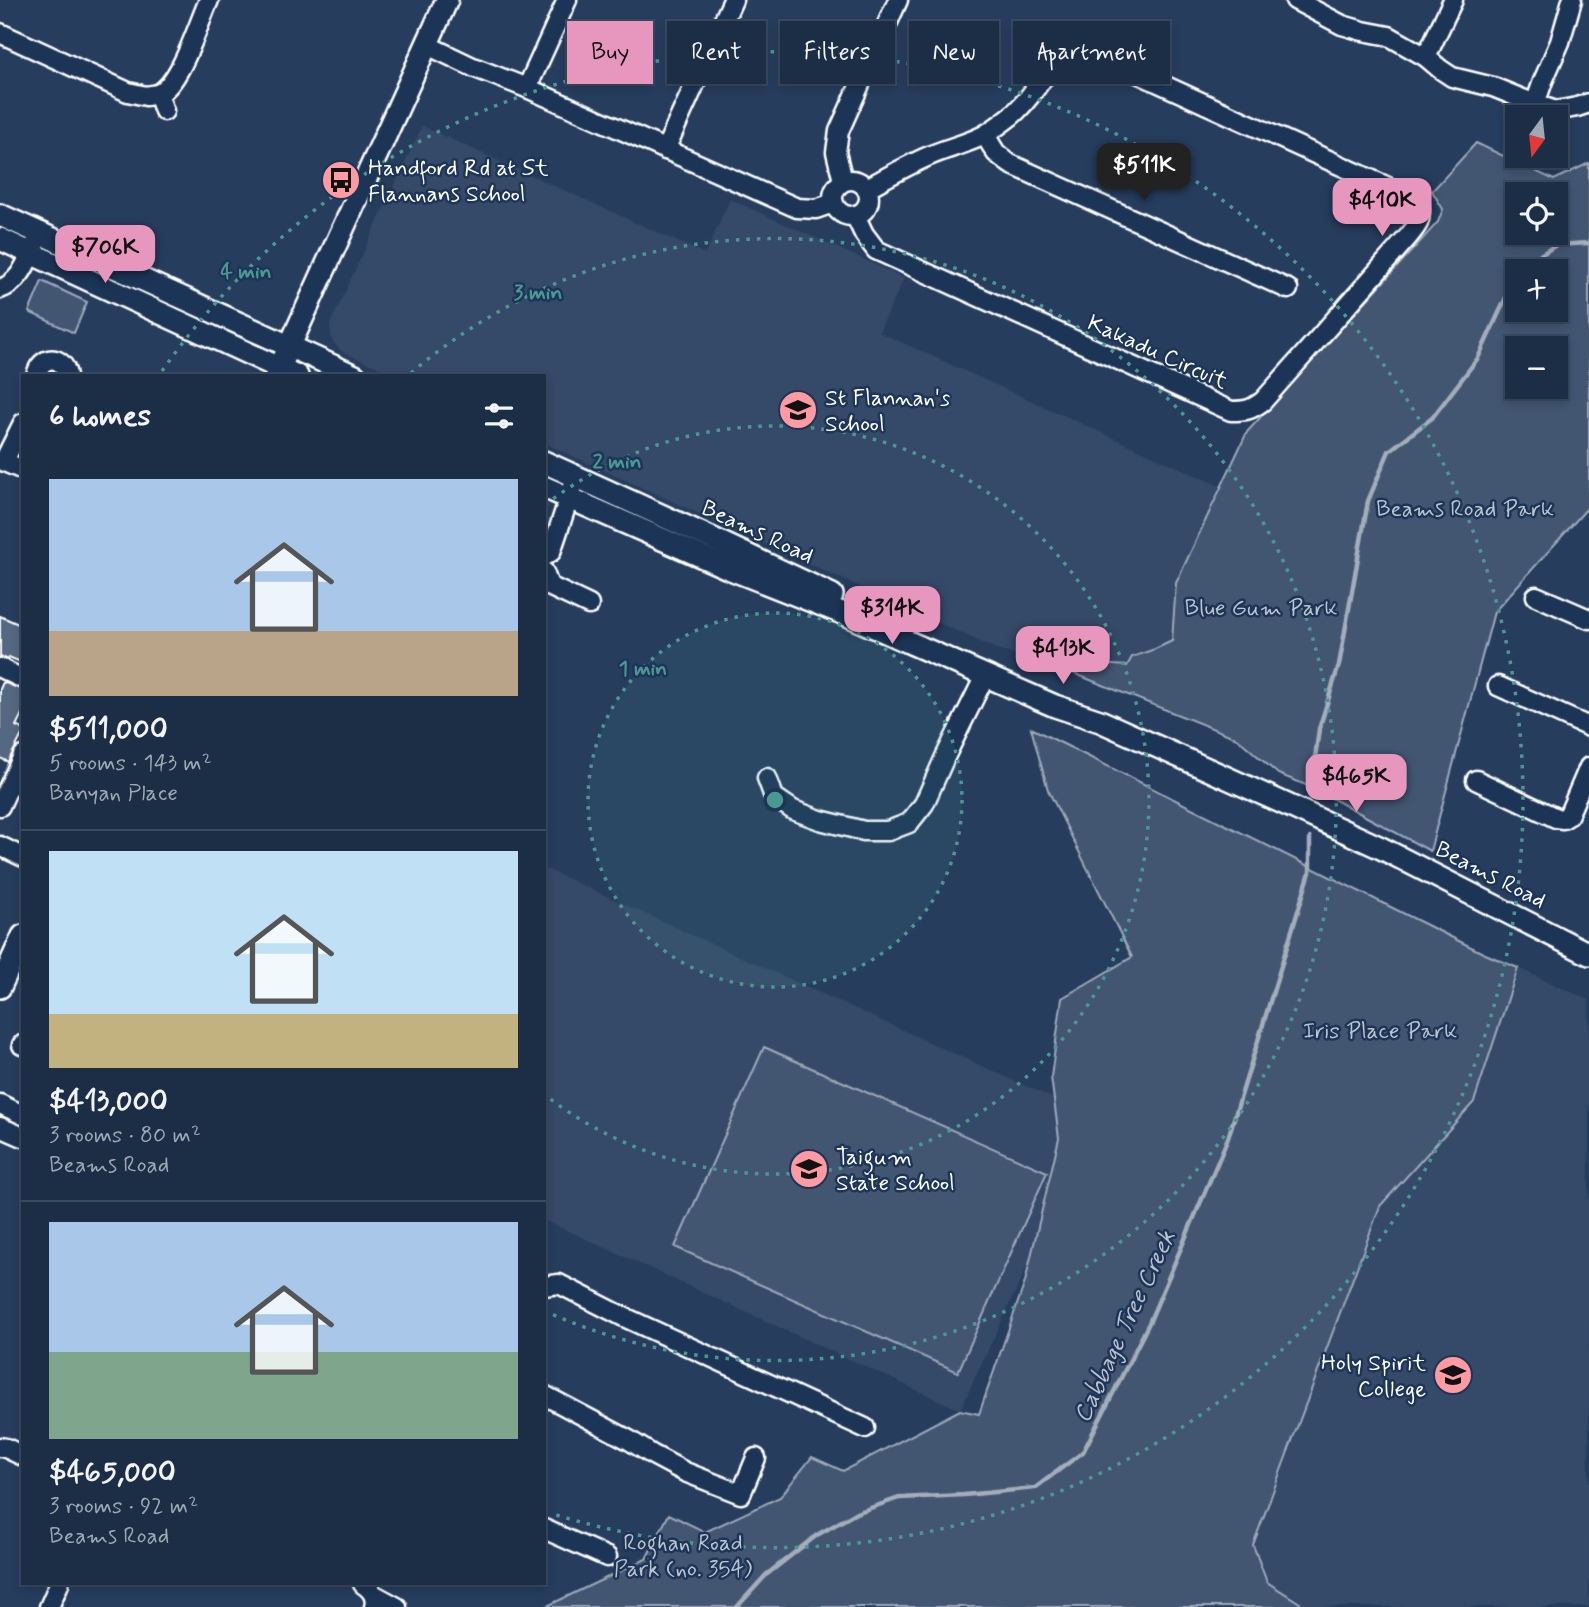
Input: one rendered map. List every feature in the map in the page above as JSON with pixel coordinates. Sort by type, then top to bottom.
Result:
[{"type":"main road","points":[[0,239],[284,374],[289,346],[447,0]]},
{"type":"main road","points":[[0,215],[351,374]]},
{"type":"main road","name":"Beams Road","points":[[546,463],[1060,698],[1100,721],[1381,848],[1589,954]]},
{"type":"main road","name":"Beams Road","points":[[546,487],[728,568],[842,613],[1055,706],[1100,721]]},
{"type":"main road","points":[[0,987],[21,940]]},
{"type":"street","points":[[0,33],[128,92],[161,103],[176,76],[209,0]]},
{"type":"street","points":[[527,88],[567,0]]},
{"type":"street","points":[[665,150],[733,0]]},
{"type":"street","points":[[843,181],[836,152],[839,131],[898,0]]},
{"type":"street","points":[[1295,0],[1342,25],[1389,36],[1426,57],[1452,77],[1493,87],[1556,111],[1589,103]]},
{"type":"street","points":[[1426,57],[1453,0]]},
{"type":"street","points":[[1535,104],[1560,42],[1572,0]]},
{"type":"street","points":[[427,45],[797,208],[816,209],[833,203]]},
{"type":"street","name":"Kakadu Circuit","points":[[855,215],[876,250],[1231,411],[1252,409],[1263,401],[1408,237],[1421,216],[1419,205],[1410,197],[1104,58],[1086,55],[1068,57],[1054,66],[1011,116],[985,135],[928,157],[867,188]]},
{"type":"street","points":[[985,135],[996,153],[1010,164],[1288,289]]},
{"type":"street","points":[[854,180],[867,188],[868,205],[860,213],[844,215],[833,203],[835,188],[843,181],[854,180]]},
{"type":"street","points":[[0,289],[17,279],[41,233]]},
{"type":"street","points":[[36,374],[41,364],[50,360],[60,362],[67,374]]},
{"type":"street","points":[[21,427],[2,461],[21,469]]},
{"type":"street","points":[[546,555],[551,552],[576,477]]},
{"type":"street","points":[[546,578],[549,586],[589,605]]},
{"type":"street","points":[[1536,596],[1589,619]]},
{"type":"street","points":[[0,668],[21,677]]},
{"type":"street","points":[[767,778],[774,797],[793,810],[820,820],[864,831],[888,831],[909,823],[924,804],[985,676]]},
{"type":"street","points":[[1498,686],[1589,727]]},
{"type":"street","points":[[0,806],[21,761]]},
{"type":"street","points":[[1476,780],[1563,819],[1568,816],[1589,767]]},
{"type":"street","points":[[0,846],[21,856]]},
{"type":"street","points":[[0,1104],[21,1114]]},
{"type":"street","points":[[0,1127],[21,1136]]},
{"type":"street","points":[[546,1286],[559,1284],[622,1316],[865,1428]]},
{"type":"street","points":[[546,1396],[685,1472],[741,1494],[756,1458]]},
{"type":"street","points":[[0,1447],[21,1455]]},
{"type":"street","points":[[546,1530],[607,1557]]},
{"type":"street","points":[[49,1607],[59,1585]]},
{"type":"street","points":[[370,1595],[397,1607]]},
{"type":"shaded area","name":"St Flannan's School","points":[[422,126],[705,254],[730,199],[904,278],[879,332],[1220,486],[1176,583],[1171,669],[1040,660],[1000,651],[546,444],[546,374],[392,374],[343,352],[331,338],[330,324]]},
{"type":"shaded area","name":"Taigum State School","points":[[546,869],[1097,1118],[960,1410],[546,1221]]},
{"type":"shaded area","name":"Holy Spirit College","points":[[1518,968],[1589,1000],[1589,1607],[1306,1607],[1267,1582],[1253,1545],[1380,1206],[1474,1102]]},
{"type":"green space","points":[[1476,143],[1505,157],[1505,168],[1529,168],[1554,180],[1589,163],[1589,506],[1494,612],[1430,851],[1311,787],[1278,774],[1237,738],[1040,660],[1127,666],[1132,657],[1172,641],[1176,583],[1247,432],[1438,222],[1443,209],[1432,191]]},
{"type":"green space","points":[[42,281],[87,302],[74,333],[29,312]]},
{"type":"green space","points":[[1031,728],[1518,968],[1474,1102],[1380,1206],[1253,1545],[1267,1582],[1306,1607],[545,1607],[646,1559],[669,1514],[705,1532],[780,1497],[812,1457],[843,1471],[960,1410],[979,1414],[1025,1282],[1059,1138],[1051,1077],[1062,998],[1132,957],[1048,790]]},
{"type":"green space","points":[[764,1047],[1047,1172],[958,1372],[675,1247]]},
{"type":"building","points":[[0,616],[21,625],[21,662],[9,657],[0,657]]},
{"type":"building","points":[[3,682],[21,689],[21,716],[16,726],[21,728],[21,737],[8,762],[0,758],[0,689]]},
{"type":"waterway","name":"Cabbage Tree Creek","points":[[1534,259],[1556,245],[1589,243]]},
{"type":"waterway","name":"Cabbage Tree Creek","points":[[1311,787],[1319,729],[1339,665],[1368,501],[1389,451],[1432,418],[1478,358],[1505,300]]},
{"type":"waterway","name":"Cabbage Tree Creek","points":[[737,1607],[766,1575],[817,1535],[856,1513],[899,1498],[1035,1488],[1083,1452],[1149,1323],[1228,1138],[1310,872],[1310,838]]},
{"type":"place","name":"Handford Rd at St Flannans School","points":[[341,180]]},
{"type":"place","name":"St Flannan's School","points":[[798,410]]},
{"type":"place","name":"Taigum State School","points":[[809,1169]]},
{"type":"place","name":"Holy Spirit College","points":[[1453,1375]]},
{"type":"park label","name":"Beams Road Park","points":[[1465,508]]},
{"type":"park label","name":"Blue Gum Park","points":[[1261,607]]},
{"type":"park label","name":"Iris Place Park","points":[[1380,1030]]},
{"type":"park label","name":"Roghan Road Park (no. 354)","points":[[683,1555]]}]
